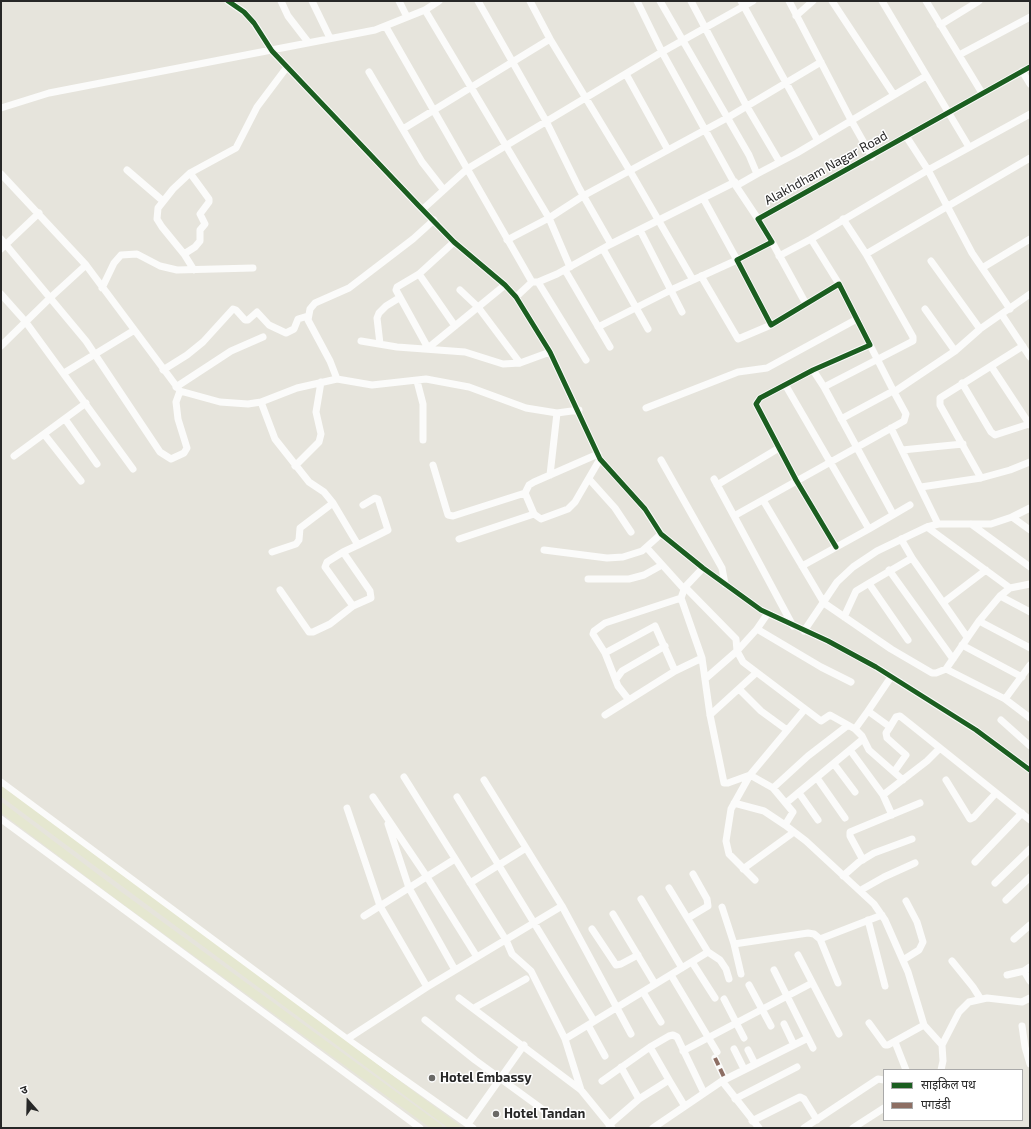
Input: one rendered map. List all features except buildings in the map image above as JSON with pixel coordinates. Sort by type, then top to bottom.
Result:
[{"type":"main road","points":[[1,791],[456,1128]]},
{"type":"main road","points":[[1,807],[118,895],[438,1128]]},
{"type":"street","points":[[228,1],[244,12],[254,23],[272,51],[454,242],[505,285],[516,297],[550,352],[579,410],[599,456],[645,509],[661,534],[703,568],[768,613],[793,626],[828,641],[892,677],[976,730],[1030,770]]},
{"type":"street","points":[[281,1],[288,16],[308,42]]},
{"type":"street","points":[[312,1],[330,38]]},
{"type":"street","points":[[399,1],[407,17]]},
{"type":"street","points":[[1,108],[49,93],[272,51],[308,42],[386,27],[425,10],[439,1]]},
{"type":"street","points":[[478,1],[546,121],[583,196],[611,244]]},
{"type":"street","points":[[530,1],[550,40],[630,171],[693,280]]},
{"type":"street","points":[[637,1],[662,52],[705,130],[758,219]]},
{"type":"street","points":[[660,1],[749,155],[756,174]]},
{"type":"street","points":[[691,1],[746,105],[779,161]]},
{"type":"street","points":[[422,209],[467,169],[706,27],[742,4],[753,1]]},
{"type":"street","points":[[789,1],[872,157]]},
{"type":"street","points":[[796,16],[813,1]]},
{"type":"street","points":[[832,1],[894,95]]},
{"type":"street","points":[[882,1],[969,147]]},
{"type":"street","points":[[926,1],[982,93]]},
{"type":"street","points":[[940,25],[980,1]]},
{"type":"street","points":[[742,4],[817,139]]},
{"type":"street","points":[[425,10],[549,218],[568,268],[598,327],[610,347]]},
{"type":"street","points":[[959,55],[1030,17]]},
{"type":"street","points":[[386,27],[507,240],[586,360]]},
{"type":"street","points":[[403,129],[550,40]]},
{"type":"street","points":[[507,240],[549,218],[583,196],[727,118],[746,105],[821,62]]},
{"type":"street","points":[[194,270],[184,254],[157,219],[158,208],[190,173],[236,148],[257,107],[287,67]]},
{"type":"street","name":"Alakhdham Nagar Road","points":[[806,304],[758,219],[872,157],[948,112],[1030,67]]},
{"type":"street","points":[[1022,71],[1030,84]]},
{"type":"street","points":[[369,72],[422,162],[444,189]]},
{"type":"street","points":[[626,74],[668,150]]},
{"type":"street","points":[[516,297],[535,282],[568,268],[611,244],[702,198],[756,174],[926,76]]},
{"type":"street","points":[[779,256],[811,239],[928,170],[1030,114]]},
{"type":"street","points":[[906,136],[928,170],[967,244],[1010,309]]},
{"type":"street","points":[[866,254],[947,206],[1029,161]]},
{"type":"street","points":[[127,170],[163,201]]},
{"type":"street","points":[[184,254],[195,247],[200,241],[200,230],[205,224],[200,214],[210,202],[190,173]]},
{"type":"street","points":[[1,174],[39,213],[86,266],[133,331],[178,389],[202,399],[248,404],[261,402],[297,388],[337,379],[372,385],[426,379],[469,386],[512,404],[557,414],[579,410]]},
{"type":"street","points":[[702,198],[771,325]]},
{"type":"street","points":[[39,213],[3,244],[51,297],[94,353],[160,452],[171,459],[184,453],[187,448],[178,419],[176,402],[178,389],[231,351],[262,337]]},
{"type":"street","points":[[824,387],[913,341],[913,337],[866,254],[843,219]]},
{"type":"street","points":[[164,370],[187,355],[203,342],[233,309],[236,310],[245,320],[248,320],[257,312],[269,326],[286,333],[294,330],[298,319],[308,316],[315,303],[349,288],[413,239],[434,220]]},
{"type":"street","points":[[640,230],[682,312]]},
{"type":"street","points":[[734,516],[891,428],[904,420],[906,417],[839,284],[811,239]]},
{"type":"street","points":[[982,268],[1030,239]]},
{"type":"street","points":[[428,348],[399,298],[396,292],[397,287],[419,274],[454,242]]},
{"type":"street","points":[[598,327],[636,307],[772,242]]},
{"type":"street","points":[[603,249],[648,329]]},
{"type":"street","points":[[102,288],[114,263],[122,255],[137,254],[160,266],[177,270],[253,268]]},
{"type":"street","points":[[932,261],[980,329]]},
{"type":"street","points":[[1,346],[25,321],[86,266]]},
{"type":"street","points":[[419,274],[455,326]]},
{"type":"street","points":[[701,276],[738,340],[771,325],[839,284]]},
{"type":"street","points":[[428,348],[505,285]]},
{"type":"street","points":[[460,290],[478,307],[520,363]]},
{"type":"street","points":[[1,294],[25,321],[133,469]]},
{"type":"street","points":[[841,419],[893,391],[955,350],[980,329],[1030,294]]},
{"type":"street","points":[[380,344],[377,318],[379,312],[399,298]]},
{"type":"street","points":[[925,309],[955,350]]},
{"type":"street","points":[[1002,314],[1030,357]]},
{"type":"street","points":[[308,316],[337,379]]},
{"type":"street","points":[[646,408],[738,372],[767,368],[857,319]]},
{"type":"street","points":[[64,373],[94,353],[133,331]]},
{"type":"street","points":[[361,341],[397,347],[428,348],[465,352],[503,364],[520,363],[550,352]]},
{"type":"street","points":[[836,547],[796,480],[756,404],[760,398],[786,386],[813,370],[870,345]]},
{"type":"street","points":[[981,478],[939,400],[942,395],[1023,346]]},
{"type":"street","points":[[962,383],[991,432],[995,435],[1030,425],[991,366]]},
{"type":"street","points":[[813,370],[824,387],[893,514]]},
{"type":"street","points":[[417,381],[423,404],[423,440]]},
{"type":"street","points":[[295,466],[319,442],[321,434],[316,412],[321,382]]},
{"type":"street","points":[[786,386],[869,529]]},
{"type":"street","points":[[261,402],[275,440],[309,482],[324,492],[333,503],[358,545]]},
{"type":"street","points":[[14,456],[86,403]]},
{"type":"street","points":[[550,475],[557,414]]},
{"type":"street","points":[[65,419],[97,464]]},
{"type":"street","points":[[891,428],[938,524]]},
{"type":"street","points":[[44,434],[81,481]]},
{"type":"street","points":[[902,450],[963,444]]},
{"type":"street","points":[[779,448],[716,482],[793,626]]},
{"type":"street","points":[[433,465],[448,515],[453,516],[525,493],[529,485],[534,482],[599,456]]},
{"type":"street","points":[[525,493],[534,514],[541,519],[568,509],[575,502],[589,479],[599,456]]},
{"type":"street","points":[[661,460],[722,568],[725,584]]},
{"type":"street","points":[[920,487],[981,478],[1010,470],[1030,462]]},
{"type":"street","points":[[589,479],[615,508],[631,532]]},
{"type":"street","points":[[353,606],[325,567],[327,562],[343,552],[388,530],[378,499],[375,498],[363,505]]},
{"type":"street","points":[[764,500],[824,603],[891,649],[932,673],[936,673],[946,668],[979,621],[1000,596],[1010,588],[1030,584]]},
{"type":"street","points":[[272,552],[296,544],[303,526],[333,503]]},
{"type":"street","points":[[802,566],[910,505]]},
{"type":"street","points":[[804,631],[837,582],[853,567],[877,551],[927,527],[938,524],[992,524],[1012,517],[1030,508]]},
{"type":"street","points":[[459,539],[534,514]]},
{"type":"street","points":[[1012,517],[1030,530]]},
{"type":"street","points":[[971,524],[1030,567]]},
{"type":"street","points":[[927,527],[1010,588]]},
{"type":"street","points":[[544,550],[607,558],[631,555],[647,548],[661,534]]},
{"type":"street","points":[[901,540],[968,637]]},
{"type":"street","points":[[647,548],[736,639],[737,650],[743,662],[821,721],[830,715],[851,727],[863,739],[869,750],[903,780]]},
{"type":"street","points":[[280,590],[309,632],[313,632],[330,624],[353,606],[371,598],[370,591],[343,552]]},
{"type":"street","points":[[844,617],[856,591],[889,570],[912,558]]},
{"type":"street","points":[[588,579],[630,580],[644,575],[662,564]]},
{"type":"street","points":[[703,568],[685,588],[681,598],[702,658],[710,715],[724,783],[750,775]]},
{"type":"street","points":[[889,570],[953,659]]},
{"type":"street","points":[[944,602],[986,570]]},
{"type":"street","points":[[871,582],[871,588],[908,640]]},
{"type":"street","points":[[1000,596],[1030,612]]},
{"type":"street","points":[[629,700],[618,686],[617,678],[605,653],[593,634],[594,631],[605,623],[681,598]]},
{"type":"street","points":[[705,680],[758,629],[768,613]]},
{"type":"street","points":[[979,621],[1030,648]]},
{"type":"street","points":[[605,653],[655,626],[676,671]]},
{"type":"street","points":[[758,629],[820,667],[851,682]]},
{"type":"street","points":[[962,645],[1022,677]]},
{"type":"street","points":[[617,678],[622,671],[665,646]]},
{"type":"street","points":[[605,715],[676,671],[702,658]]},
{"type":"street","points":[[1004,699],[1030,665]]},
{"type":"street","points":[[946,668],[1004,699],[1029,716]]},
{"type":"street","points":[[710,715],[756,673]]},
{"type":"street","points":[[772,788],[808,756],[851,727],[868,711],[892,677]]},
{"type":"street","points":[[739,689],[761,711],[787,730]]},
{"type":"street","points":[[755,880],[729,854],[727,847],[728,824],[734,803],[750,775],[805,709]]},
{"type":"street","points":[[868,711],[890,727]]},
{"type":"street","points":[[894,772],[906,755],[886,738],[886,734],[896,717],[900,716],[1030,820]]},
{"type":"street","points":[[1001,720],[1030,746]]},
{"type":"street","points":[[786,803],[863,739]]},
{"type":"street","points":[[883,795],[927,761],[940,748]]},
{"type":"street","points":[[850,750],[883,795],[892,815]]},
{"type":"street","points":[[834,764],[855,792]]},
{"type":"street","points":[[750,775],[772,788],[794,813],[785,825]]},
{"type":"street","points":[[404,777],[506,940],[512,954],[531,972],[565,1039],[581,1090]]},
{"type":"street","points":[[817,778],[845,818]]},
{"type":"street","points":[[484,780],[562,906],[631,1034]]},
{"type":"street","points":[[946,780],[970,819],[974,817],[996,793]]},
{"type":"street","points":[[1,782],[347,1038],[470,1126],[500,1078],[524,1045]]},
{"type":"street","points":[[799,793],[818,820]]},
{"type":"street","points":[[373,797],[427,877],[477,957]]},
{"type":"street","points":[[457,797],[498,866],[535,923],[591,1023],[605,1056]]},
{"type":"street","points":[[734,803],[764,811],[785,825],[861,890],[874,904],[881,913],[903,960],[924,1025],[942,1045]]},
{"type":"street","points":[[863,860],[850,836],[850,832],[920,803]]},
{"type":"street","points":[[347,808],[380,906],[427,987]]},
{"type":"street","points":[[975,862],[1022,813]]},
{"type":"street","points":[[385,816],[409,888],[455,970]]},
{"type":"street","points":[[1,819],[420,1128]]},
{"type":"street","points":[[743,869],[794,832]]},
{"type":"street","points":[[843,876],[874,853],[912,839]]},
{"type":"street","points":[[470,883],[526,848]]},
{"type":"street","points":[[994,883],[1030,849]]},
{"type":"street","points":[[364,916],[455,859]]},
{"type":"street","points":[[861,890],[884,876],[915,863]]},
{"type":"street","points":[[688,918],[708,906],[707,899],[693,874]]},
{"type":"street","points":[[1006,900],[1030,878]]},
{"type":"street","points":[[669,888],[708,952],[720,960],[726,969],[729,979]]},
{"type":"street","points":[[641,900],[682,968]]},
{"type":"street","points":[[903,960],[919,950],[923,942],[917,922],[906,901]]},
{"type":"street","points":[[347,1038],[427,987],[562,906]]},
{"type":"street","points":[[722,907],[734,944],[741,974]]},
{"type":"street","points":[[820,939],[868,920],[881,913]]},
{"type":"street","points":[[614,914],[655,984]]},
{"type":"street","points":[[868,920],[885,986]]},
{"type":"street","points":[[1014,939],[1030,925]]},
{"type":"street","points":[[592,929],[616,965],[638,955]]},
{"type":"street","points":[[734,944],[814,934],[820,939],[838,983]]},
{"type":"street","points":[[565,1039],[708,952]]},
{"type":"street","points":[[798,955],[839,1034]]},
{"type":"street","points":[[952,961],[983,998]]},
{"type":"street","points":[[692,962],[715,998]]},
{"type":"street","points":[[1007,975],[1027,969],[1030,981]]},
{"type":"street","points":[[774,970],[813,1048]]},
{"type":"street","points":[[671,975],[708,1037],[716,1055],[724,1080],[735,1099],[759,1128]]},
{"type":"street","points":[[474,1008],[526,979]]},
{"type":"street","points":[[683,1051],[812,983]]},
{"type":"street","points":[[749,985],[771,1026]]},
{"type":"street","points":[[643,992],[661,1022]]},
{"type":"street","points":[[459,998],[524,1045],[581,1090],[611,1127],[639,1099],[669,1080]]},
{"type":"street","points":[[941,1069],[943,1061],[942,1045],[959,1012],[969,1002],[983,998],[1022,1002],[1030,998]]},
{"type":"street","points":[[724,999],[744,1038]]},
{"type":"street","points":[[425,1020],[549,1114]]},
{"type":"street","points":[[784,1024],[794,1045]]},
{"type":"street","points":[[869,1024],[886,1045],[891,1045],[924,1025]]},
{"type":"street","points":[[1022,1026],[1025,1047],[1030,1064]]},
{"type":"street","points":[[602,1081],[650,1047],[673,1035],[677,1038],[704,1093]]},
{"type":"street","points":[[653,1128],[724,1080],[808,1038]]},
{"type":"street","points":[[895,1042],[906,1069]]},
{"type":"street","points":[[650,1047],[684,1106]]},
{"type":"street","points":[[734,1049],[744,1069]]},
{"type":"street","points":[[748,1050],[755,1064]]},
{"type":"street","points":[[621,1067],[639,1099]]},
{"type":"street","points":[[735,1099],[797,1067]]},
{"type":"street","points":[[804,1128],[878,1080],[883,1080]]},
{"type":"street","points":[[752,1121],[800,1097],[804,1099],[817,1120]]},
{"type":"street","points":[[852,1128],[883,1109]]},
{"type":"marked path","points":[[715,1058],[725,1079]]},
{"type":"cycle path","points":[[228,1],[244,12],[254,23],[272,51],[418,205],[454,242],[505,285],[516,297],[550,352],[600,459],[645,509],[661,534],[703,568],[761,610],[828,641],[876,667],[976,730],[1030,770]]},
{"type":"cycle path","points":[[836,547],[796,480],[756,404],[760,398],[813,370],[870,345],[839,284],[771,325],[737,260],[772,242],[758,219],[1030,67]]},
{"type":"place","name":"Hotel Embassy","points":[[432,1078]]},
{"type":"place","name":"Hotel Tandan","points":[[496,1114]]}]
